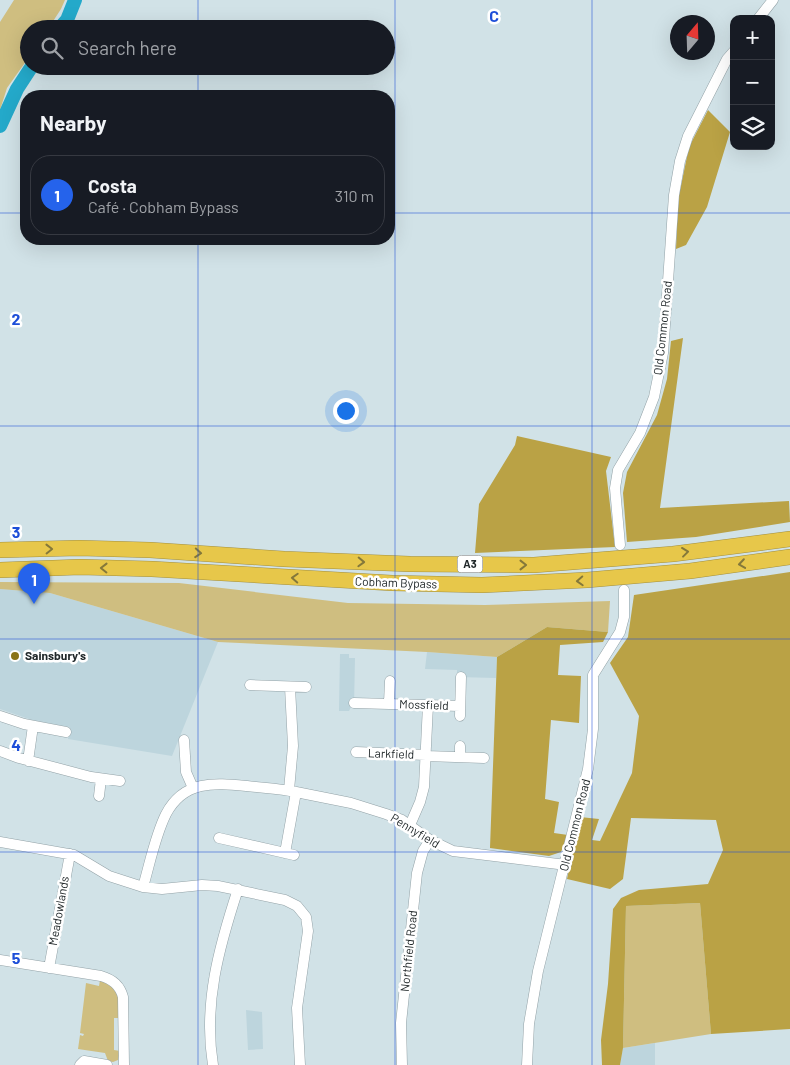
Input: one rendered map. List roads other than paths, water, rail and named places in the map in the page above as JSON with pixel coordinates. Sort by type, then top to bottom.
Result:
[{"type":"highway","name":"Cobham Bypass","points":[[3,550],[79,548],[410,564],[534,564],[673,554],[790,540]]},
{"type":"highway","name":"Cobham Bypass","points":[[0,570],[80,567],[152,569],[392,583],[482,585],[662,574],[790,557]]},
{"type":"street","points":[[761,15],[773,0]]},
{"type":"street","name":"Old Common Road","points":[[620,545],[615,488],[618,470],[640,433],[654,397],[663,354],[674,195],[680,161],[688,136],[730,55]]},
{"type":"street","name":"Old Common Road","points":[[527,1065],[529,1024],[534,989],[566,865],[588,769],[593,729],[594,675],[620,632],[624,617],[624,590]]},
{"type":"street","name":"Mossfield","points":[[354,702],[428,705],[460,711],[460,677]]},
{"type":"street","name":"Mossfield","points":[[389,703],[390,681]]},
{"type":"street","points":[[250,685],[306,687]]},
{"type":"street","points":[[220,838],[290,854],[293,746],[290,686]]},
{"type":"street","name":"Larkfield","points":[[410,825],[423,795],[426,779],[428,705]]},
{"type":"street","points":[[0,716],[33,726],[66,732]]},
{"type":"street","points":[[28,761],[33,726]]},
{"type":"street","points":[[143,887],[160,828],[166,815],[180,797],[193,788],[186,772],[184,740]]},
{"type":"street","points":[[460,746],[460,757]]},
{"type":"street","points":[[0,751],[28,761],[101,779],[120,781]]},
{"type":"street","name":"Larkfield","points":[[356,752],[484,758]]},
{"type":"street","points":[[99,796],[101,779]]},
{"type":"street","name":"Pennyfield","points":[[193,788],[214,784],[293,791],[373,809],[410,825],[444,848],[461,853],[566,865]]},
{"type":"street","name":"Northfield Road","points":[[402,1065],[402,1023],[417,873],[423,851],[430,840]]},
{"type":"street","points":[[0,842],[78,856],[117,880],[143,887],[162,888],[202,885],[238,889],[289,902],[301,910],[307,922],[308,931],[297,1008],[300,1065]]},
{"type":"street","name":"Meadowlands","points":[[50,968],[70,854]]},
{"type":"street","points":[[213,1065],[209,1037],[212,988],[222,938],[238,889]]},
{"type":"street","points":[[0,960],[106,978],[119,986],[124,1001],[124,1065]]},
{"type":"street","points":[[80,1065],[84,1061],[107,1065]]},
{"type":"waterway","points":[[67,20],[75,0]]},
{"type":"waterway","points":[[0,126],[17,89],[26,75]]},
{"type":"place","name":"Costa","points":[[34,604]]},
{"type":"place","name":"Sainsbury's","points":[[15,656]]}]
